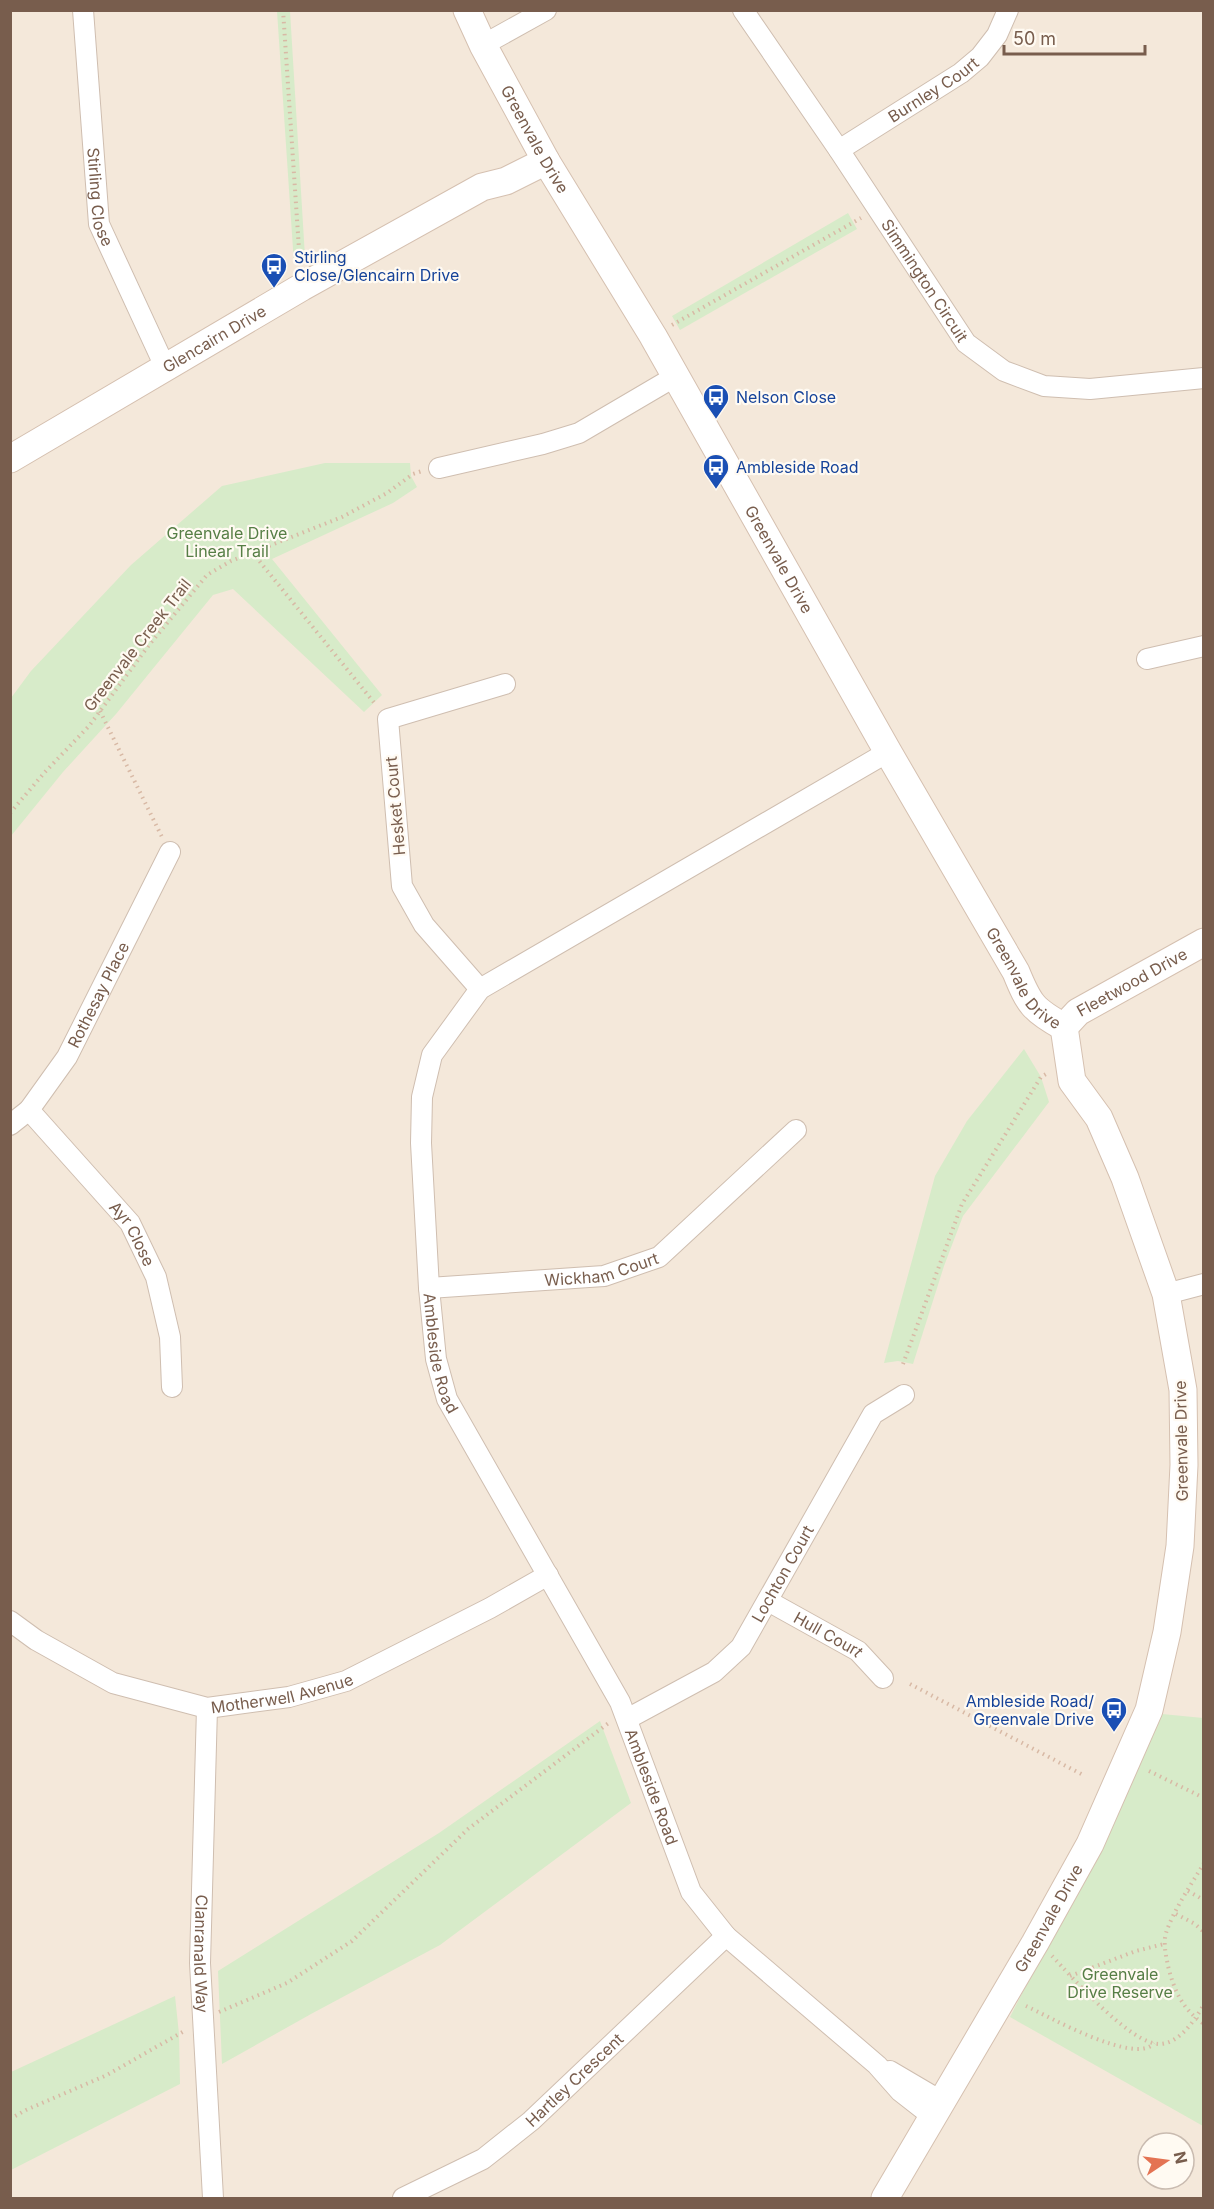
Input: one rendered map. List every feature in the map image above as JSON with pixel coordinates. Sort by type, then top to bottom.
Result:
[{"type":"street","name":"Stirling Close","points":[[83,10],[99,224],[166,369]]},
{"type":"street","name":"Greenvale Drive","points":[[467,10],[483,45],[542,152],[676,376],[888,752],[1016,972],[1028,1000],[1043,1016],[1064,1027],[1072,1082],[1099,1118],[1125,1178],[1167,1294],[1183,1390],[1184,1455],[1180,1546],[1167,1632],[1149,1710],[1090,1844],[1035,1943],[885,2199]]},
{"type":"street","points":[[483,45],[546,10]]},
{"type":"street","name":"Simmington Circuit","points":[[743,10],[839,150],[966,344],[1004,371],[1044,386],[1090,389],[1203,378]]},
{"type":"street","name":"Burnley Court","points":[[839,150],[961,73],[980,57],[997,35],[1008,10]]},
{"type":"street","name":"Glencairn Drive","points":[[10,459],[302,287],[482,187],[499,169],[542,152]]},
{"type":"street","points":[[439,468],[543,444],[579,433],[676,376]]},
{"type":"street","points":[[1147,659],[1203,646]]},
{"type":"street","points":[[388,719],[505,684]]},
{"type":"street","name":"Hesket Court","points":[[388,719],[402,886],[424,925],[480,989]]},
{"type":"street","name":"Ambleside Road","points":[[888,752],[480,989],[432,1055],[422,1097],[422,1143],[429,1288],[436,1359],[447,1399],[583,1634],[691,1892],[726,1936],[877,2065],[900,2091],[936,2109]]},
{"type":"street","name":"Rothesay Place","points":[[10,1125],[29,1110],[67,1057],[170,852]]},
{"type":"street","name":"Fleetwood Drive","points":[[1064,1027],[1078,1012],[1203,942]]},
{"type":"street","name":"Ayr Close","points":[[29,1110],[130,1223],[156,1277],[170,1337],[172,1387]]},
{"type":"street","name":"Wickham Court","points":[[429,1288],[604,1276],[660,1257],[796,1130]]},
{"type":"street","points":[[1167,1294],[1203,1284]]},
{"type":"street","name":"Lochton Court","points":[[620,1719],[714,1672],[741,1647],[873,1414],[904,1395]]},
{"type":"street","name":"Motherwell Avenue","points":[[10,1621],[36,1640],[114,1683],[207,1708],[289,1697],[346,1681],[490,1608],[548,1575]]},
{"type":"street","name":"Hull Court","points":[[768,1602],[858,1651],[883,1678]]},
{"type":"street","name":"Clanranald Way","points":[[207,1708],[200,1963],[213,2199]]},
{"type":"street","name":"Hartley Crescent","points":[[403,2199],[483,2159],[531,2121],[726,1936]]},
{"type":"path","points":[[283,10],[302,287]]},
{"type":"path","points":[[653,336],[878,209]]},
{"type":"path","name":"Greenvale Creek Trail","points":[[10,813],[89,726],[150,645],[207,575],[231,561],[342,517],[387,493],[413,474],[439,468]]},
{"type":"path","points":[[252,552],[388,719]]},
{"type":"path","points":[[100,711],[170,852]]},
{"type":"path","points":[[903,1364],[962,1204],[1041,1077],[1054,1069]]},
{"type":"path","points":[[910,1684],[1085,1776]]},
{"type":"path","points":[[10,2119],[107,2075],[203,2019],[287,1983],[352,1941],[468,1829],[620,1719]]},
{"type":"path","points":[[1149,1770],[1203,1797]]},
{"type":"path","points":[[1203,1863],[1167,1932],[1164,1944],[1175,1990],[1183,2004],[1203,2024]]},
{"type":"path","points":[[1188,1891],[1203,1900]]},
{"type":"path","points":[[1176,1914],[1203,1931]]},
{"type":"path","points":[[1035,1943],[1117,2022],[1154,2043],[1162,2044],[1176,2038],[1195,2018],[1203,2004]]},
{"type":"path","points":[[1070,1976],[1137,1951],[1164,1944]]},
{"type":"path","points":[[1026,2006],[1083,2034],[1113,2045],[1141,2049],[1151,2047],[1154,2043]]},
{"type":"shaded area","points":[[11,11],[1203,11],[1203,2198],[11,2198]]},
{"type":"green space","points":[[277,11],[290,11],[305,257],[294,264]]},
{"type":"green space","points":[[848,213],[857,229],[680,330],[672,316]]},
{"type":"green space","name":"Greenvale Drive Linear Trail","points":[[325,463],[410,463],[411,476],[417,487],[393,503],[272,559],[382,695],[364,712],[233,589],[213,595],[116,714],[63,772],[11,836],[11,698],[31,671],[131,565],[222,486]]},
{"type":"green space","points":[[1024,1049],[1041,1077],[1049,1102],[963,1216],[944,1266],[913,1364],[898,1361],[884,1363],[935,1176],[967,1121]]},
{"type":"green space","name":"Greenvale Drive Reserve","points":[[1162,1714],[1203,1718],[1203,2126],[1010,2017],[1147,1748]]},
{"type":"green space","points":[[600,1721],[631,1803],[440,1945],[222,2064],[218,1971],[439,1833]]},
{"type":"green space","points":[[175,1996],[179,2034],[180,2084],[11,2170],[11,2072]]},
{"type":"place","name":"Stirling Close/Glencairn Drive","points":[[274,289]]},
{"type":"place","name":"Nelson Close","points":[[716,420]]},
{"type":"place","name":"Ambleside Road","points":[[716,490]]},
{"type":"place","name":"Ambleside Road/ Greenvale Drive","points":[[1114,1733]]}]
